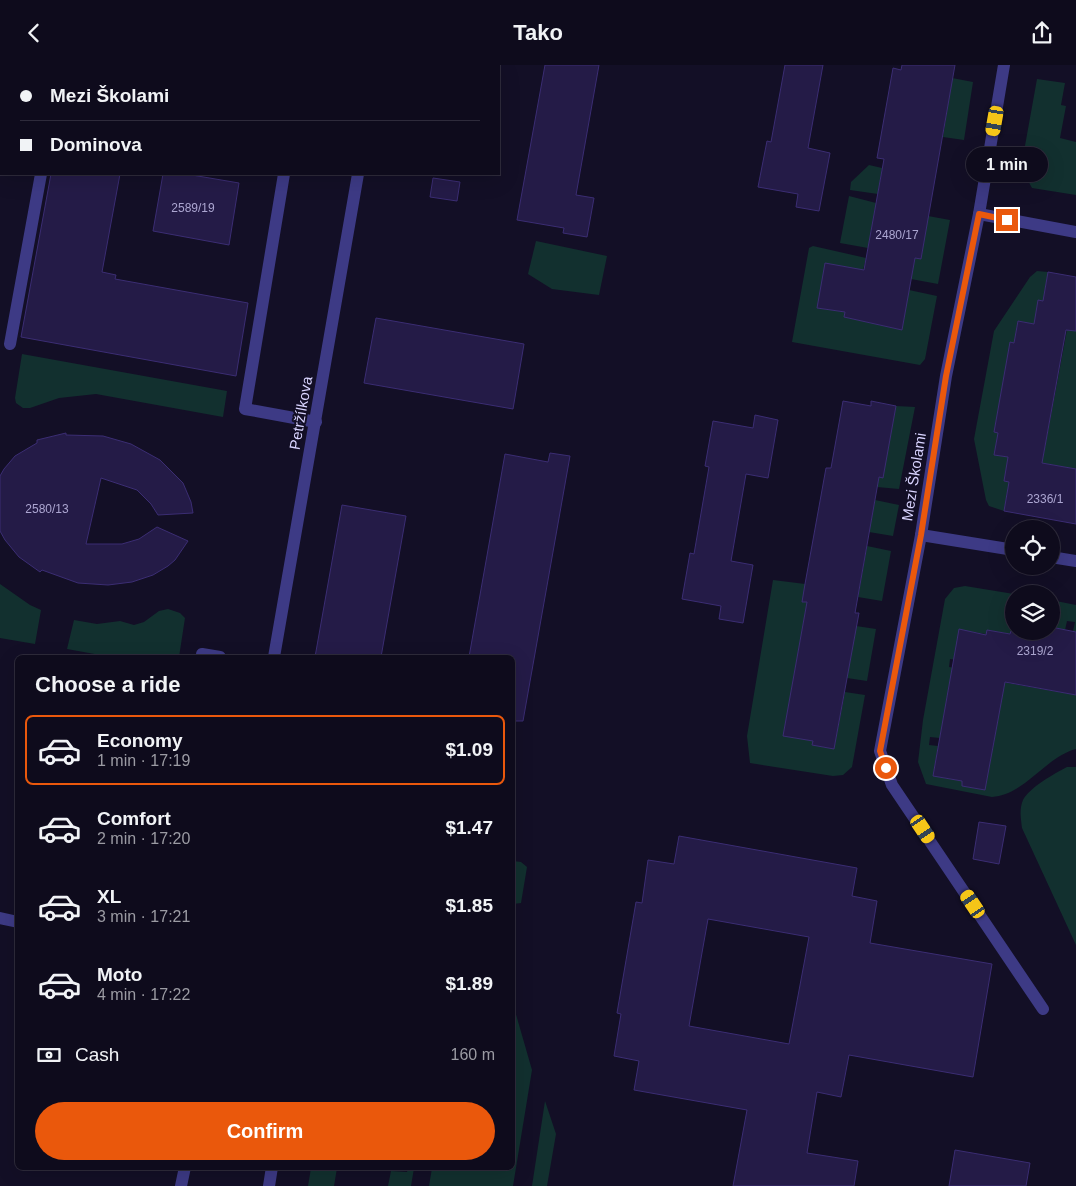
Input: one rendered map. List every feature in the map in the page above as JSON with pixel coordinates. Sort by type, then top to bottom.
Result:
[{"type":"street","name":"Mezi Školami","points":[[1004,65],[979,214],[946,376],[921,535],[880,751],[892,785],[1043,1009]]},
{"type":"street","points":[[10,344],[41,175]]},
{"type":"street","points":[[284,175],[245,409],[316,422]]},
{"type":"street","name":"Petržílkova","points":[[274,655],[358,175]]},
{"type":"street","points":[[979,214],[1076,232]]},
{"type":"street","points":[[921,535],[1005,549]]},
{"type":"street","points":[[1060,558],[1076,561]]},
{"type":"street","points":[[202,654],[208,655]]},
{"type":"street","points":[[0,918],[15,921]]},
{"type":"street","points":[[181,1186],[184,1170]]},
{"type":"street","points":[[269,1186],[272,1170]]},
{"type":"green space","points":[[952,78],[973,82],[964,140],[943,137]]},
{"type":"green space","points":[[1037,79],[1065,83],[1061,105],[1066,106],[1060,138],[1076,142],[1076,195],[1032,188],[1021,168]]},
{"type":"green space","points":[[869,165],[882,168],[878,194],[850,190],[851,182]]},
{"type":"green space","points":[[849,196],[876,203],[868,248],[840,243]]},
{"type":"green space","points":[[928,216],[950,220],[938,284],[911,279],[915,258],[921,259]]},
{"type":"green space","points":[[536,241],[607,256],[599,295],[552,289],[528,274]]},
{"type":"green space","points":[[813,246],[866,258],[863,270],[818,308],[845,312],[844,317],[902,330],[909,290],[937,296],[925,359],[920,365],[792,342],[809,248]]},
{"type":"green space","points":[[1037,271],[1048,272],[1043,301],[1038,300],[1034,324],[1018,321],[1014,343],[1010,343],[994,432],[998,433],[994,455],[1008,457],[1004,481],[1009,482],[1004,511],[989,506],[986,500],[974,439],[994,331],[1030,277]]},
{"type":"green space","points":[[1067,330],[1076,331],[1076,469],[1042,463]]},
{"type":"green space","points":[[22,354],[227,391],[223,417],[96,394],[59,398],[30,408],[23,408],[16,403],[15,398]]},
{"type":"green space","points":[[896,406],[915,407],[899,489],[877,487],[879,477],[883,477]]},
{"type":"green space","points":[[875,500],[899,505],[893,536],[869,532]]},
{"type":"green space","points":[[867,546],[891,551],[882,601],[858,597]]},
{"type":"green space","points":[[773,580],[805,584],[803,602],[807,602],[783,736],[813,741],[812,745],[834,749],[845,692],[865,695],[852,767],[843,775],[833,776],[750,763],[747,736]]},
{"type":"green space","points":[[0,584],[30,605],[41,610],[35,644],[0,638]]},
{"type":"green space","points":[[965,586],[1005,593],[1005,633],[987,630],[986,634],[959,630],[958,660],[950,659],[949,667],[956,668],[949,685],[940,738],[930,737],[929,745],[938,746],[933,776],[962,781],[962,786],[985,790],[998,718],[1002,682],[1076,695],[1076,749],[1054,760],[1015,790],[1004,795],[992,797],[926,784],[918,762],[923,720],[945,599],[954,588]]},
{"type":"green space","points":[[1060,602],[1076,605],[1076,632],[1073,631],[1075,622],[1067,621],[1065,630],[1060,629]]},
{"type":"green space","points":[[168,609],[180,613],[185,618],[179,655],[100,655],[67,649],[74,620],[97,624],[120,621],[134,625],[144,622],[159,611]]},
{"type":"green space","points":[[856,626],[876,629],[867,681],[847,678]]},
{"type":"green space","points":[[1067,767],[1076,767],[1076,945],[1022,828],[1021,814],[1021,807],[1026,795],[1049,777]]},
{"type":"green space","points":[[515,861],[521,862],[527,867],[521,903],[515,904]]},
{"type":"green space","points":[[515,1011],[532,1070],[513,1186],[429,1186],[432,1170],[515,1170]]},
{"type":"green space","points":[[545,1101],[556,1134],[547,1186],[532,1186]]},
{"type":"green space","points":[[311,1170],[337,1170],[334,1186],[308,1186]]},
{"type":"green space","points":[[408,1170],[414,1170],[411,1186],[388,1186],[391,1171],[407,1172]]},
{"type":"building","points":[[545,65],[599,65],[576,195],[594,198],[587,237],[563,233],[564,228],[517,220]]},
{"type":"building","points":[[785,65],[823,65],[808,148],[830,153],[819,211],[796,207],[798,194],[758,187],[767,141],[771,142]]},
{"type":"building","points":[[902,65],[955,65],[921,259],[915,258],[902,330],[844,317],[845,312],[817,308],[825,263],[864,270],[884,159],[877,158],[893,68],[901,70]]},
{"type":"building","points":[[51,175],[120,175],[102,272],[116,275],[115,279],[248,303],[236,376],[21,337]]},
{"type":"building","points":[[163,175],[192,175],[239,183],[229,245],[153,231]]},
{"type":"building","points":[[433,178],[460,182],[457,201],[430,197]]},
{"type":"building","points":[[1048,272],[1076,277],[1076,331],[1066,330],[1042,463],[1076,469],[1076,524],[1004,511],[1009,482],[1004,481],[1008,457],[994,455],[998,433],[994,432],[1010,342],[1014,343],[1018,321],[1034,324],[1038,300],[1043,301]]},
{"type":"building","points":[[376,318],[524,344],[513,409],[364,383]]},
{"type":"building","points":[[843,401],[871,406],[871,401],[896,406],[883,478],[879,477],[855,613],[859,613],[834,749],[812,745],[813,741],[783,736],[807,602],[802,602],[805,584],[826,468],[831,468]]},
{"type":"building","points":[[755,415],[778,420],[768,478],[746,474],[731,561],[753,565],[743,623],[719,619],[721,606],[682,599],[690,553],[694,554],[709,467],[705,466],[713,421],[753,428]]},
{"type":"building","points":[[66,433],[66,435],[103,436],[131,444],[160,460],[183,483],[191,502],[193,513],[158,515],[151,504],[137,490],[101,478],[86,544],[122,544],[139,539],[157,527],[188,541],[175,560],[168,566],[153,575],[132,582],[108,585],[78,583],[42,570],[40,572],[19,557],[5,540],[0,531],[0,476],[15,456],[37,443],[37,440]]},
{"type":"building","points":[[550,453],[570,456],[523,721],[515,721],[515,655],[469,655],[505,454],[548,462]]},
{"type":"building","points":[[342,505],[406,516],[381,655],[315,655]]},
{"type":"building","points":[[959,629],[986,635],[987,630],[1005,633],[1005,640],[1060,640],[1060,629],[1076,632],[1076,695],[1005,682],[985,790],[962,786],[962,781],[933,776]]},
{"type":"building","points":[[979,822],[1006,826],[999,864],[973,859]]},
{"type":"building","points":[[679,836],[857,868],[852,896],[877,901],[870,943],[992,964],[973,1077],[849,1055],[841,1097],[817,1092],[807,1153],[858,1161],[854,1186],[733,1186],[747,1110],[634,1090],[639,1061],[614,1056],[621,1014],[617,1013],[636,902],[642,903],[648,860],[674,864]],"holes":[[[708,919],[809,937],[789,1044],[689,1026]]]},
{"type":"building","points":[[955,1150],[1030,1163],[1026,1186],[949,1186]]},
{"type":"route","points":[[886,768],[880,751],[921,535],[946,376],[979,214],[1007,220]]}]
